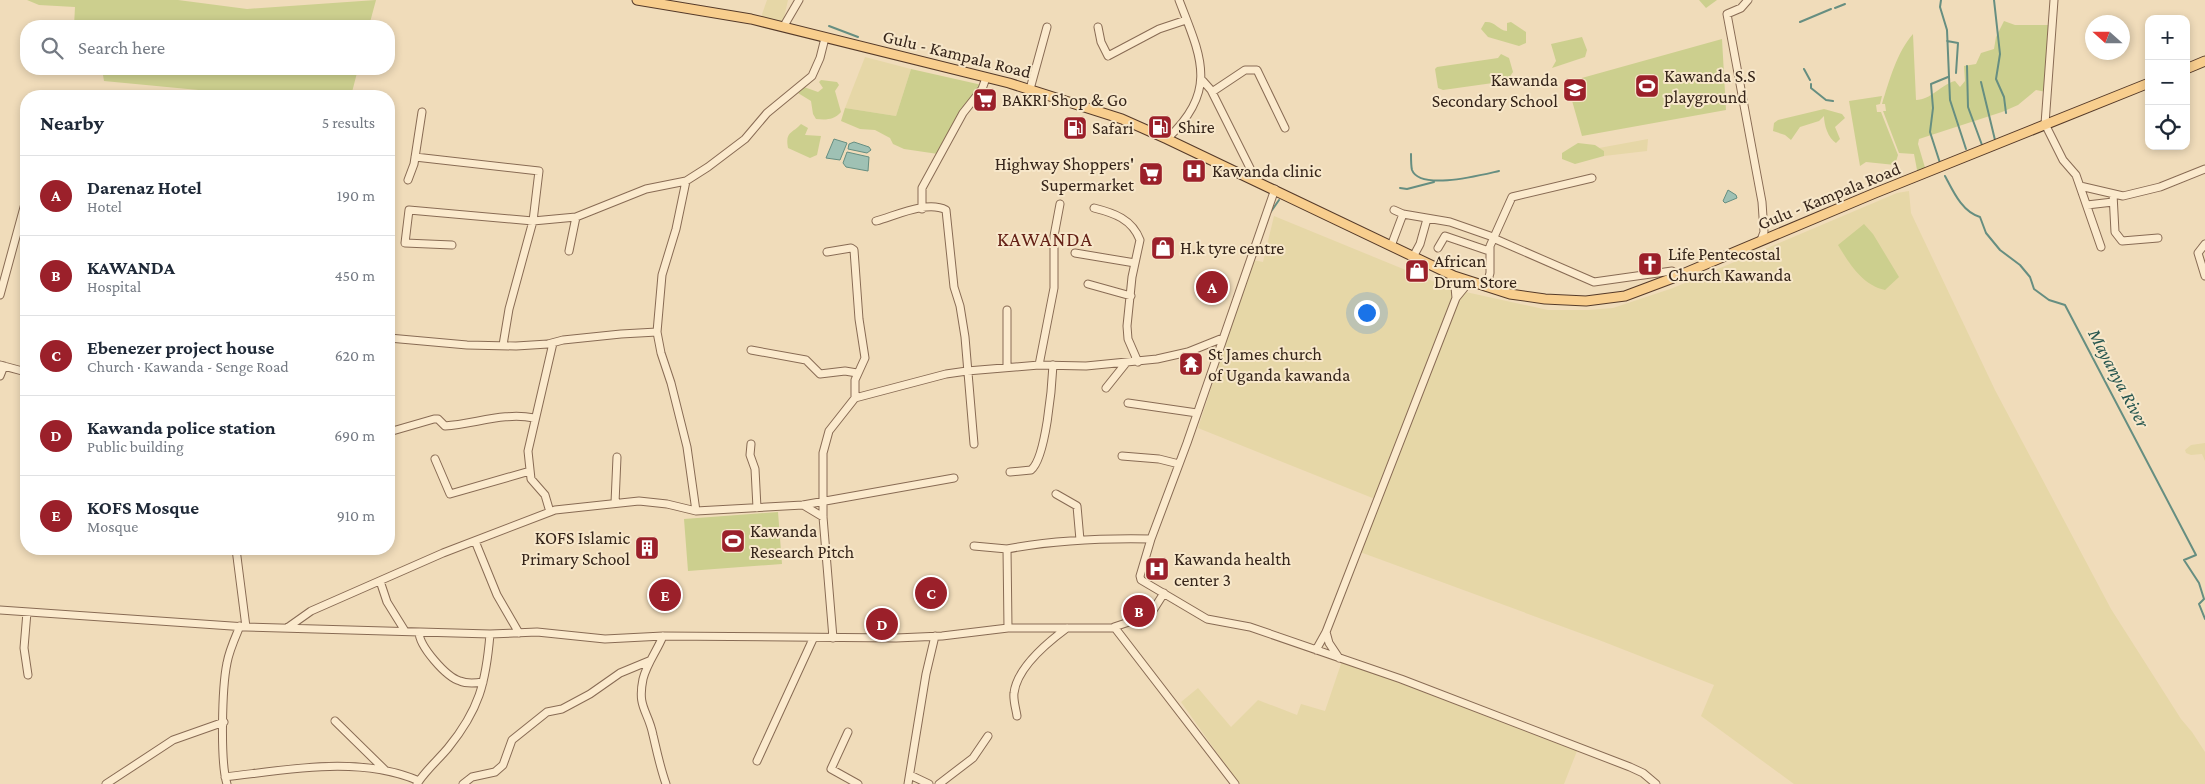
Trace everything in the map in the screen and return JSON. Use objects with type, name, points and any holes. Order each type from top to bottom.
[{"type":"main road","name":"Gulu - Kampala Road","points":[[637,0],[714,12],[781,26],[1030,89],[1122,118],[1254,179],[1454,276],[1510,294],[1545,299],[1586,301],[1625,296],[2145,85]]},
{"type":"main road","points":[[2190,68],[2205,63]]},
{"type":"street","points":[[781,26],[785,24],[799,0]]},
{"type":"street","points":[[1167,139],[1176,131],[1192,106],[1202,81],[1200,61],[1178,0]]},
{"type":"street","points":[[1748,0],[1741,8],[1727,14],[1762,202],[1764,232],[1761,240]]},
{"type":"street","points":[[2054,0],[2045,124],[2063,160],[2076,175],[2102,247]]},
{"type":"street","points":[[1098,27],[1101,42],[1108,56],[1159,29],[1186,20]]},
{"type":"street","points":[[1030,89],[1047,27]]},
{"type":"street","points":[[452,245],[405,243],[409,210],[533,221],[576,217],[646,189],[686,181],[734,148],[767,113],[808,80],[818,66],[825,38]]},
{"type":"street","points":[[1212,92],[1245,70],[1251,68],[1258,70],[1285,128]]},
{"type":"street","points":[[922,208],[922,188],[963,113],[982,89],[986,78]]},
{"type":"street","points":[[1202,81],[1212,92],[1247,161],[1254,179]]},
{"type":"street","points":[[408,180],[415,157],[422,112]]},
{"type":"street","points":[[415,157],[539,171],[533,221],[509,309],[503,345]]},
{"type":"street","points":[[2087,205],[2160,187],[2205,168]]},
{"type":"street","points":[[1486,287],[1490,273],[1489,251],[1512,197],[1592,178]]},
{"type":"street","points":[[686,181],[676,229],[662,275],[657,332],[660,353],[671,383],[687,447],[696,512]]},
{"type":"street","points":[[2080,186],[2113,198]]},
{"type":"street","points":[[1275,189],[1151,539],[1140,577],[1143,581],[1206,619],[1237,623],[1401,679],[1630,767],[1643,773],[1656,784]]},
{"type":"street","points":[[2113,198],[2115,232],[2122,242],[2158,238]]},
{"type":"street","points":[[1039,364],[1054,288],[1054,236],[1060,204]]},
{"type":"street","points":[[876,221],[922,208],[941,208],[947,214],[953,279],[963,321],[974,444]]},
{"type":"street","points":[[1094,208],[1119,216],[1135,229],[1140,244],[1127,332],[1138,362]]},
{"type":"street","points":[[1394,210],[1426,219],[1450,222],[1493,238],[1594,282],[1672,271],[1678,276]]},
{"type":"street","points":[[1391,246],[1403,214]]},
{"type":"street","points":[[569,251],[576,217]]},
{"type":"street","points":[[1413,257],[1420,244],[1426,219]]},
{"type":"street","points":[[0,295],[20,222]]},
{"type":"street","points":[[1438,248],[1445,236],[1489,251]]},
{"type":"street","points":[[2205,244],[2198,253],[2205,276]]},
{"type":"street","points":[[826,252],[851,248],[854,250],[859,319],[865,358],[854,386],[854,398]]},
{"type":"street","points":[[1075,252],[1136,263]]},
{"type":"street","points":[[1454,276],[1456,298]]},
{"type":"street","points":[[1316,650],[1326,632],[1456,298],[1469,282]]},
{"type":"street","points":[[1088,284],[1131,296]]},
{"type":"street","points":[[1007,310],[1007,367]]},
{"type":"street","points":[[395,339],[462,345],[503,345],[553,343],[563,340],[657,332]]},
{"type":"street","points":[[833,638],[822,500],[825,443],[836,420],[854,398],[967,371],[1039,364],[1086,366],[1138,362],[1188,352],[1223,338]]},
{"type":"street","points":[[550,512],[545,495],[532,481],[528,445],[553,343]]},
{"type":"street","points":[[751,350],[806,360],[820,374],[845,371],[858,373]]},
{"type":"street","points":[[1106,388],[1126,363]]},
{"type":"street","points":[[1010,472],[1032,470],[1039,460],[1051,399],[1053,365]]},
{"type":"street","points":[[0,376],[2,366],[20,370]]},
{"type":"street","points":[[1128,403],[1197,413]]},
{"type":"street","points":[[395,430],[434,419],[438,419],[445,426],[509,415],[534,418]]},
{"type":"street","points":[[751,444],[757,508]]},
{"type":"street","points":[[1122,456],[1159,459],[1179,464]]},
{"type":"street","points":[[615,503],[617,457]]},
{"type":"street","points":[[435,459],[450,494],[530,471]]},
{"type":"street","points":[[287,628],[311,611],[475,541],[550,512],[615,503],[647,502],[696,512],[803,505],[822,500],[898,489],[954,478]]},
{"type":"street","points":[[1056,494],[1077,506],[1080,540]]},
{"type":"street","points":[[803,505],[823,518]]},
{"type":"street","points":[[974,546],[1007,549],[1080,540],[1151,539]]},
{"type":"street","points":[[475,541],[497,595],[519,633]]},
{"type":"street","points":[[1007,549],[1008,628]]},
{"type":"street","points":[[237,555],[243,626],[227,663],[224,722],[226,781],[324,767],[386,770],[418,782],[466,725],[477,704],[484,682],[490,634]]},
{"type":"street","points":[[380,581],[387,602],[405,631]]},
{"type":"street","points":[[0,610],[287,628],[490,634],[537,632],[605,638],[663,636],[813,639],[935,636],[1008,628],[1114,627],[1150,615],[1164,593]]},
{"type":"street","points":[[27,612],[24,648],[28,676]]},
{"type":"street","points":[[1114,627],[1235,784]]},
{"type":"street","points":[[1017,716],[1014,692],[1024,672],[1039,651],[1067,628]]},
{"type":"street","points":[[419,632],[422,645],[450,676],[465,682],[484,682]]},
{"type":"street","points":[[1326,632],[1329,642],[1339,658]]},
{"type":"street","points":[[663,636],[649,660],[641,688],[642,707],[653,733],[657,758],[666,784]]},
{"type":"street","points":[[908,784],[926,674],[935,636]]},
{"type":"street","points":[[757,761],[813,639]]},
{"type":"street","points":[[463,784],[472,777],[495,772],[503,765],[512,740],[547,712],[562,709],[590,694],[620,673],[649,660]]},
{"type":"street","points":[[335,721],[386,770]]},
{"type":"street","points":[[106,784],[173,740],[224,722]]},
{"type":"street","points":[[848,732],[830,769],[858,784]]},
{"type":"street","points":[[939,784],[973,758],[988,736]]},
{"type":"street","points":[[910,776],[929,784]]},
{"type":"shaded area","points":[[767,0],[788,0],[782,27],[760,20]]},
{"type":"shaded area","points":[[865,57],[911,69],[896,116],[845,108]]},
{"type":"shaded area","points":[[834,139],[847,143],[840,160],[826,158]]},
{"type":"shaded area","points":[[1648,139],[1647,151],[1604,156],[1604,151],[1599,148]]},
{"type":"shaded area","points":[[854,142],[869,147],[871,150],[867,153],[848,149],[849,144]]},
{"type":"shaded area","points":[[847,152],[869,157],[868,171],[846,167],[843,163]]},
{"type":"shaded area","points":[[1728,190],[1736,195],[1737,198],[1725,203],[1723,201]]},
{"type":"shaded area","points":[[1909,191],[1911,213],[1995,390],[2111,609],[2181,719],[2205,752],[2205,784],[1794,784],[1701,716],[1714,685],[1599,640],[1360,552],[1380,501],[1198,428],[1253,260],[1263,262],[1274,216],[1452,289],[1548,310],[1588,310],[1613,308],[1673,288],[1897,193]]},
{"type":"shaded area","points":[[2205,443],[2205,461],[2202,454],[2191,455],[2186,453],[2185,450],[2191,445]]},
{"type":"shaded area","points":[[1342,661],[1577,751],[1564,784],[1239,784],[1181,702],[1198,688],[1231,727],[1258,700],[1297,715],[1301,704],[1325,711]]},
{"type":"green space","points":[[27,0],[178,0],[247,9],[376,0],[371,20],[74,20],[75,7],[39,5]]},
{"type":"green space","points":[[1699,0],[1717,0],[1706,8]]},
{"type":"green space","points":[[2004,21],[2015,25],[2050,25],[2046,92],[2036,90],[2018,105],[2002,112],[1919,139],[1918,144],[1926,171],[1918,175],[1914,154],[1899,153],[1883,111],[1886,111],[1885,104],[1882,104],[1902,49],[1913,34],[1916,100],[1926,98],[1955,81],[1960,87],[1965,81],[1964,66],[1976,64],[1981,53],[1994,49],[1996,37]]},
{"type":"green space","points":[[1485,22],[1507,31],[1507,23],[1511,22],[1526,32],[1526,43],[1519,46],[1488,37],[1481,29]]},
{"type":"green space","points":[[1582,37],[1587,50],[1585,57],[1552,68],[1556,61],[1551,44]]},
{"type":"green space","name":"Kawanda S.S playground","points":[[1722,39],[1726,110],[1582,136],[1569,90],[1571,81]]},
{"type":"green space","points":[[1501,54],[1509,58],[1513,72],[1507,81],[1443,90],[1438,88],[1435,69],[1437,67],[1498,58]]},
{"type":"green space","points":[[911,69],[982,85],[938,154],[904,149],[893,144],[890,138],[875,130],[860,129],[841,121],[845,108],[896,116]]},
{"type":"green space","points":[[103,75],[356,75],[353,90],[199,90],[104,81]]},
{"type":"green space","points":[[821,80],[837,82],[839,85],[835,91],[841,112],[836,117],[830,119],[816,119],[813,114],[811,101],[798,93],[804,87],[818,92],[823,88],[819,82]]},
{"type":"green space","points":[[1882,96],[1880,104],[1876,105],[1877,112],[1881,112],[1898,155],[1895,165],[1866,162],[1860,166],[1849,101]]},
{"type":"green space","points":[[1824,109],[1842,114],[1845,118],[1835,127],[1840,139],[1836,143],[1827,131],[1824,116],[1819,121],[1800,127],[1791,140],[1785,135],[1773,131],[1774,123],[1778,120]]},
{"type":"green space","points":[[801,124],[808,128],[805,135],[821,136],[817,155],[810,158],[788,148],[788,136]]},
{"type":"green space","points":[[1578,143],[1595,145],[1604,151],[1604,156],[1575,164],[1562,159],[1562,153]]},
{"type":"green space","points":[[1864,224],[1873,234],[1899,277],[1885,290],[1863,278],[1852,266],[1838,245]]},
{"type":"green space","name":"Kawanda Research Pitch","points":[[778,512],[782,564],[688,571],[684,519]]},
{"type":"waterway","name":"Mayanya River","points":[[1941,0],[1940,7],[1947,30],[1950,100],[1966,149]]},
{"type":"waterway","points":[[1994,0],[2000,54],[1996,79],[2004,97],[2006,113]]},
{"type":"waterway","points":[[1835,8],[1845,4]]},
{"type":"waterway","points":[[1800,22],[1831,9]]},
{"type":"waterway","points":[[829,26],[858,37]]},
{"type":"waterway","points":[[1947,41],[1958,43],[1956,73]]},
{"type":"waterway","points":[[1967,66],[1968,107],[1982,145]]},
{"type":"waterway","points":[[1804,69],[1810,80]]},
{"type":"waterway","name":"Mayanya River","points":[[1940,163],[1930,132],[1933,108],[1931,84],[1948,77]]},
{"type":"waterway","points":[[1981,82],[1995,140]]},
{"type":"waterway","points":[[1811,84],[1811,88],[1826,100],[1833,101]]},
{"type":"waterway","points":[[1411,154],[1412,170],[1417,176],[1426,180],[1452,180],[1499,171]]},
{"type":"waterway","name":"Mayanya River","points":[[1945,176],[1963,206],[1980,217],[1986,233],[2000,250],[2020,265],[2030,277],[2034,289],[2049,300],[2065,305],[2196,555],[2184,560],[2199,583],[2204,599],[2199,604],[2205,619]]},
{"type":"waterway","points":[[1400,188],[1407,189],[1434,182]]},
{"type":"waterway","points":[[1270,213],[1279,200]]},
{"type":"place","name":"Kawanda S.S playground","points":[[1647,86]]},
{"type":"place","name":"Kawanda Secondary School","points":[[1575,90]]},
{"type":"place","name":"BAKRI Shop & Go","points":[[985,100]]},
{"type":"place","name":"Shire","points":[[1160,127]]},
{"type":"place","name":"Safari","points":[[1075,128]]},
{"type":"place","name":"Kawanda clinic","points":[[1194,171]]},
{"type":"place","name":"Highway Shoppers' Supermarket","points":[[1151,174]]},
{"type":"place","name":"H.k tyre centre","points":[[1163,248]]},
{"type":"place","name":"Life Pentecostal Church Kawanda","points":[[1650,264]]},
{"type":"place","name":"African Drum Store","points":[[1417,271]]},
{"type":"place","name":"Darenaz Hotel","points":[[1212,287]]},
{"type":"place","name":"St James church of Uganda kawanda","points":[[1191,364]]},
{"type":"place","name":"Kawanda Research Pitch","points":[[733,541]]},
{"type":"place","name":"KOFS Islamic Primary School","points":[[647,548]]},
{"type":"place","name":"Kawanda health center 3","points":[[1157,569]]},
{"type":"place","name":"Ebenezer project house","points":[[931,593]]},
{"type":"place","name":"KOFS Mosque","points":[[665,595]]},
{"type":"place","name":"KAWANDA","points":[[1139,611]]},
{"type":"place","name":"Kawanda police station","points":[[882,624]]},
{"type":"district","name":"KAWANDA","points":[[1045,239]]}]
